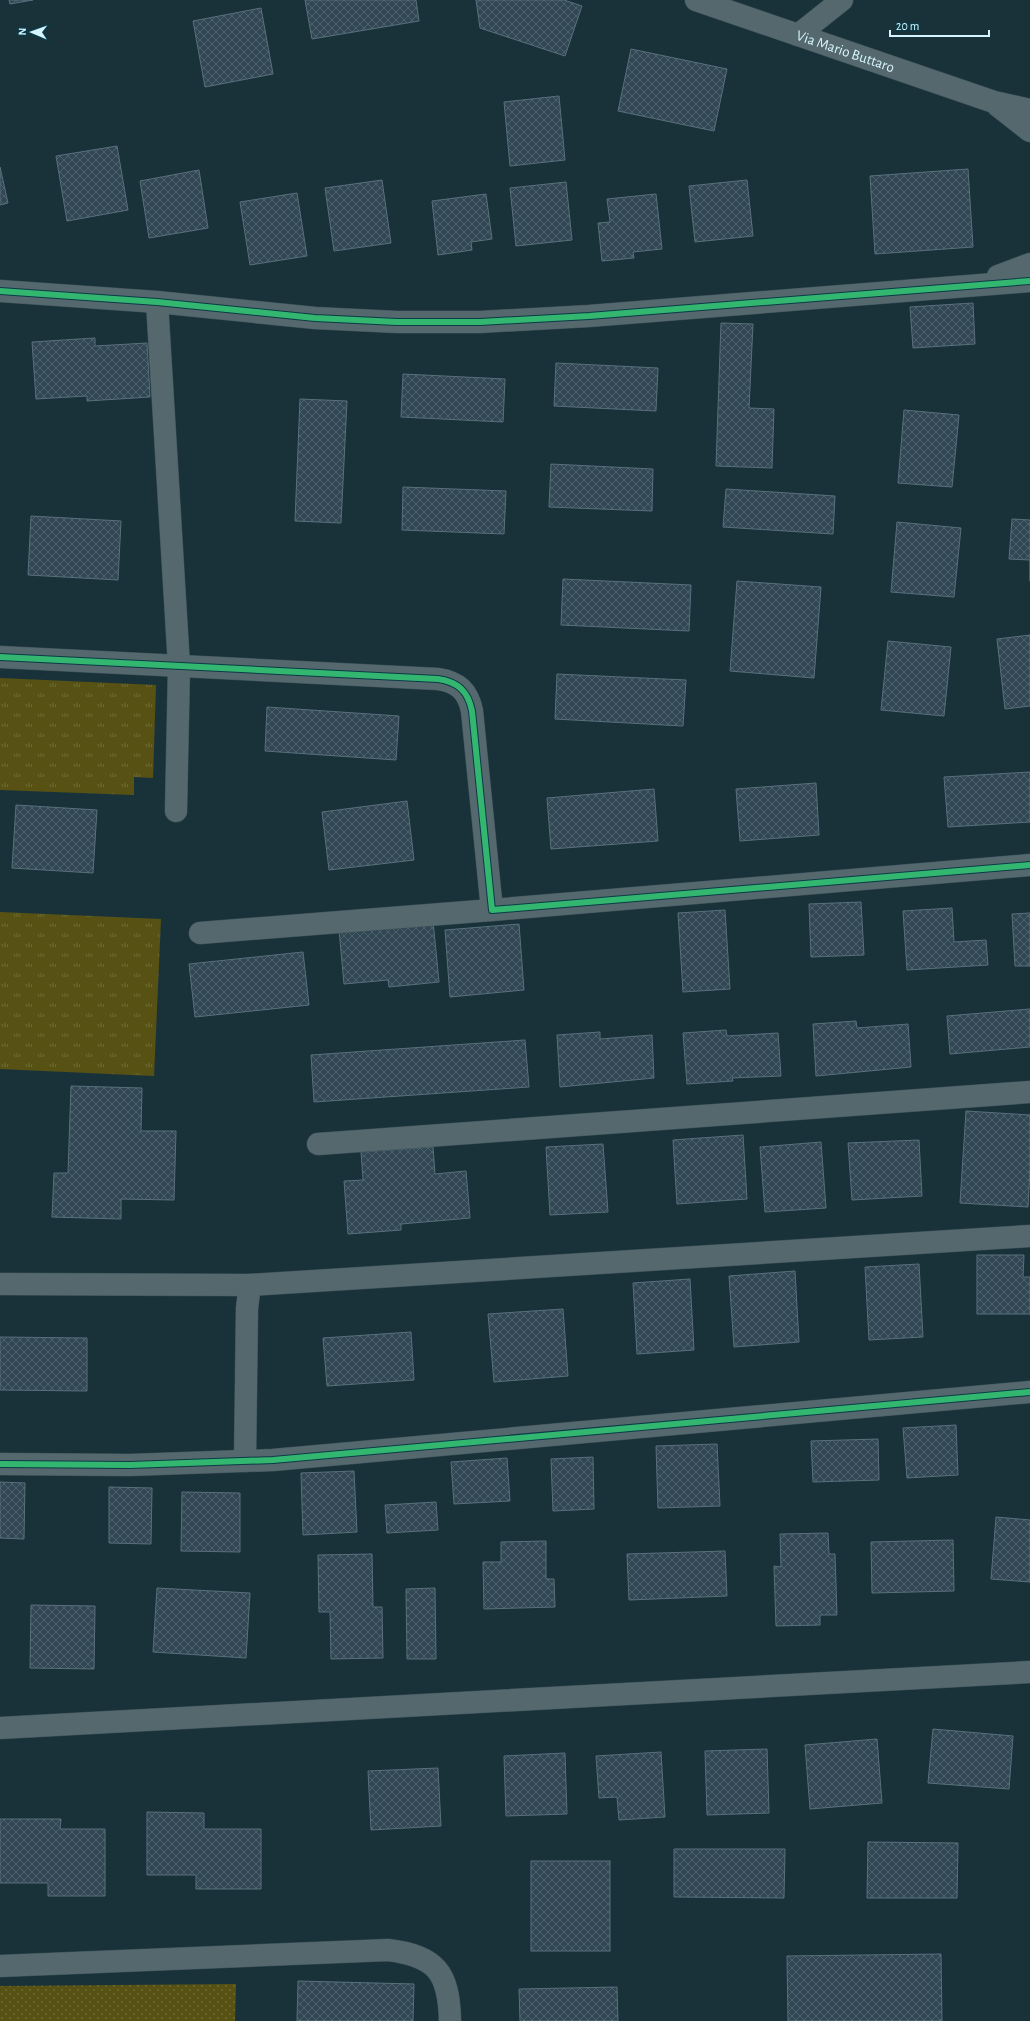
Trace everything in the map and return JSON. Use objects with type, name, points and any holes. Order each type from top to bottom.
[{"type":"street","name":"Via Mario Buttaro","points":[[696,0],[994,102],[1030,110]]},
{"type":"street","points":[[798,35],[842,0]]},
{"type":"street","name":"Via Mario Buttaro","points":[[994,102],[1030,131]]},
{"type":"street","points":[[974,284],[1030,264]]},
{"type":"street","points":[[0,291],[157,302],[336,319],[480,322],[589,316],[974,284],[1030,281]]},
{"type":"street","points":[[157,302],[179,666],[176,811]]},
{"type":"street","points":[[0,657],[438,679],[455,683],[463,688],[468,696],[472,711],[492,910]]},
{"type":"street","points":[[200,933],[1030,865]]},
{"type":"street","points":[[318,1144],[1030,1092]]},
{"type":"street","points":[[0,1284],[250,1285],[1030,1236]]},
{"type":"street","points":[[245,1461],[248,1304],[250,1285]]},
{"type":"street","points":[[0,1464],[130,1465],[245,1461],[1030,1392]]},
{"type":"street","points":[[0,1728],[1030,1672]]},
{"type":"street","points":[[0,1966],[388,1950],[418,1956],[429,1962],[439,1973],[446,1986],[450,2021]]},
{"type":"green space","points":[[0,678],[156,685],[153,778],[134,777],[134,795],[0,790]]},
{"type":"green space","points":[[0,912],[161,919],[154,1076],[0,1069]]},
{"type":"green space","points":[[236,1984],[235,2021],[0,2021],[0,1986]]},
{"type":"building","points":[[9,0],[33,0],[10,4]]},
{"type":"building","points":[[305,0],[416,0],[419,21],[312,39]]},
{"type":"building","points":[[476,0],[564,0],[582,6],[565,56],[480,28]]},
{"type":"building","points":[[261,8],[273,74],[205,87],[193,21]]},
{"type":"building","points":[[631,49],[727,69],[714,131],[618,111]]},
{"type":"building","points":[[559,96],[565,160],[510,166],[504,102]]},
{"type":"building","points":[[117,146],[128,210],[67,221],[56,156]]},
{"type":"building","points":[[0,167],[8,203],[0,205]]},
{"type":"building","points":[[968,169],[973,247],[875,254],[870,176]]},
{"type":"building","points":[[199,170],[208,228],[149,238],[140,181]]},
{"type":"building","points":[[382,180],[391,243],[334,251],[325,188]]},
{"type":"building","points":[[747,180],[753,236],[695,242],[689,186]]},
{"type":"building","points":[[566,182],[572,240],[516,246],[510,188]]},
{"type":"building","points":[[297,193],[307,256],[250,265],[240,202]]},
{"type":"building","points":[[486,194],[492,239],[471,242],[472,250],[438,255],[432,201]]},
{"type":"building","points":[[656,194],[662,249],[633,252],[634,258],[602,261],[598,223],[610,222],[607,199]]},
{"type":"building","points":[[973,303],[975,344],[913,348],[910,307]]},
{"type":"building","points":[[721,323],[753,324],[749,408],[774,409],[772,468],[716,466]]},
{"type":"building","points":[[95,338],[95,346],[147,343],[150,397],[87,401],[87,396],[36,399],[32,342]]},
{"type":"building","points":[[556,363],[658,368],[656,411],[554,406]]},
{"type":"building","points":[[403,374],[505,379],[503,422],[401,417]]},
{"type":"building","points":[[300,399],[347,401],[341,523],[295,521]]},
{"type":"building","points":[[904,410],[959,415],[952,487],[898,483]]},
{"type":"building","points":[[551,464],[653,469],[652,511],[549,507]]},
{"type":"building","points":[[403,487],[506,491],[504,534],[402,530]]},
{"type":"building","points":[[726,489],[835,496],[833,534],[723,527]]},
{"type":"building","points":[[31,516],[121,521],[118,580],[28,575]]},
{"type":"building","points":[[1012,519],[1030,520],[1030,560],[1009,559]]},
{"type":"building","points":[[897,522],[961,528],[954,597],[891,592]]},
{"type":"building","points":[[563,579],[691,585],[689,631],[561,625]]},
{"type":"building","points":[[737,581],[821,587],[814,678],[730,671]]},
{"type":"building","points":[[1030,635],[1030,706],[1005,709],[997,639]]},
{"type":"building","points":[[888,641],[951,647],[944,716],[881,710]]},
{"type":"building","points":[[557,674],[686,680],[683,726],[555,719]]},
{"type":"building","points":[[267,707],[399,716],[396,760],[265,751]]},
{"type":"building","points":[[1030,772],[1030,822],[948,827],[944,777]]},
{"type":"building","points":[[816,783],[819,835],[740,841],[736,789]]},
{"type":"building","points":[[654,789],[658,841],[551,849],[547,798]]},
{"type":"building","points":[[407,801],[414,860],[329,870],[322,812]]},
{"type":"building","points":[[16,805],[97,810],[93,873],[12,868]]},
{"type":"building","points":[[861,902],[864,955],[811,957],[809,904]]},
{"type":"building","points":[[952,908],[954,942],[986,940],[988,965],[907,970],[903,911]]},
{"type":"building","points":[[725,910],[730,989],[683,992],[678,913]]},
{"type":"building","points":[[1030,913],[1030,966],[1015,966],[1012,914]]},
{"type":"building","points":[[433,921],[439,982],[389,987],[388,980],[344,984],[339,930]]},
{"type":"building","points":[[519,924],[524,990],[450,997],[445,930]]},
{"type":"building","points":[[303,952],[309,1005],[195,1017],[189,964]]},
{"type":"building","points":[[1030,1009],[1030,1047],[950,1054],[947,1016]]},
{"type":"building","points":[[856,1021],[857,1028],[908,1024],[911,1067],[816,1076],[813,1024]]},
{"type":"building","points":[[726,1030],[727,1036],[778,1033],[781,1076],[732,1078],[733,1081],[687,1084],[683,1033]]},
{"type":"building","points":[[600,1032],[600,1039],[652,1035],[654,1078],[560,1087],[557,1035]]},
{"type":"building","points":[[525,1040],[529,1087],[314,1102],[311,1055]]},
{"type":"building","points":[[71,1086],[142,1088],[141,1131],[176,1131],[174,1200],[121,1199],[121,1219],[52,1217],[54,1173],[68,1173]]},
{"type":"building","points":[[966,1111],[1030,1115],[1028,1207],[960,1203]]},
{"type":"building","points":[[743,1135],[747,1199],[677,1204],[673,1140]]},
{"type":"building","points":[[919,1140],[922,1196],[852,1200],[848,1143]]},
{"type":"building","points":[[821,1142],[826,1208],[765,1212],[760,1147]]},
{"type":"building","points":[[603,1144],[608,1212],[550,1215],[546,1147]]},
{"type":"building","points":[[433,1147],[435,1174],[466,1171],[470,1218],[401,1224],[401,1230],[348,1234],[344,1181],[363,1180],[361,1152]]},
{"type":"building","points":[[977,1255],[1024,1255],[1023,1277],[1030,1277],[1030,1314],[977,1314]]},
{"type":"building","points":[[919,1264],[923,1337],[869,1340],[865,1267]]},
{"type":"building","points":[[795,1271],[799,1342],[734,1347],[729,1276]]},
{"type":"building","points":[[690,1279],[694,1350],[637,1354],[633,1283]]},
{"type":"building","points":[[563,1309],[568,1376],[494,1382],[488,1314]]},
{"type":"building","points":[[411,1332],[414,1380],[327,1386],[323,1338]]},
{"type":"building","points":[[0,1337],[87,1338],[87,1391],[0,1390]]},
{"type":"building","points":[[956,1425],[958,1475],[907,1478],[903,1428]]},
{"type":"building","points":[[878,1439],[879,1480],[813,1482],[811,1441]]},
{"type":"building","points":[[717,1444],[720,1506],[658,1508],[656,1446]]},
{"type":"building","points":[[593,1457],[594,1509],[553,1511],[551,1459]]},
{"type":"building","points":[[507,1458],[510,1501],[454,1504],[451,1462]]},
{"type":"building","points":[[354,1471],[357,1532],[303,1535],[301,1473]]},
{"type":"building","points":[[0,1482],[25,1483],[24,1539],[0,1538]]},
{"type":"building","points":[[109,1487],[152,1488],[151,1544],[109,1543]]},
{"type":"building","points":[[182,1492],[240,1493],[240,1552],[181,1551]]},
{"type":"building","points":[[436,1502],[438,1530],[387,1533],[385,1505]]},
{"type":"building","points":[[996,1517],[1030,1520],[1030,1582],[991,1579]]},
{"type":"building","points":[[828,1533],[829,1554],[835,1554],[837,1615],[820,1615],[820,1625],[776,1626],[774,1566],[781,1567],[780,1534]]},
{"type":"building","points":[[953,1540],[954,1591],[872,1593],[871,1542]]},
{"type":"building","points":[[546,1541],[546,1579],[554,1579],[555,1607],[484,1609],[483,1562],[501,1562],[501,1542]]},
{"type":"building","points":[[725,1551],[727,1596],[629,1600],[627,1554]]},
{"type":"building","points":[[372,1554],[373,1607],[382,1607],[383,1658],[331,1659],[330,1612],[319,1612],[318,1555]]},
{"type":"building","points":[[157,1588],[250,1593],[246,1658],[153,1652]]},
{"type":"building","points":[[435,1588],[436,1659],[407,1659],[406,1589]]},
{"type":"building","points":[[31,1605],[95,1606],[94,1669],[30,1668]]},
{"type":"building","points":[[933,1729],[1013,1736],[1009,1789],[928,1783]]},
{"type":"building","points":[[877,1739],[882,1803],[810,1809],[805,1745]]},
{"type":"building","points":[[767,1749],[769,1813],[707,1815],[705,1751]]},
{"type":"building","points":[[661,1752],[665,1817],[619,1820],[617,1797],[599,1798],[596,1756]]},
{"type":"building","points":[[565,1753],[567,1814],[506,1816],[504,1756]]},
{"type":"building","points":[[438,1768],[441,1826],[371,1830],[368,1771]]},
{"type":"building","points":[[147,1812],[204,1813],[204,1829],[261,1829],[261,1889],[196,1889],[196,1875],[147,1875]]},
{"type":"building","points":[[0,1819],[61,1819],[60,1829],[105,1829],[105,1896],[48,1896],[48,1883],[0,1883]]},
{"type":"building","points":[[868,1842],[958,1843],[957,1898],[867,1898]]},
{"type":"building","points":[[674,1849],[785,1849],[784,1898],[674,1897]]},
{"type":"building","points":[[531,1861],[610,1861],[610,1951],[531,1951]]},
{"type":"building","points":[[941,1954],[942,2021],[788,2021],[787,1956]]},
{"type":"building","points":[[298,1981],[414,1984],[413,2021],[297,2021]]},
{"type":"building","points":[[617,1987],[618,2021],[520,2021],[519,1989]]},
{"type":"cycle path","points":[[0,291],[157,302],[315,318],[397,322],[480,322],[589,316],[1030,281]]},
{"type":"cycle path","points":[[0,657],[438,679],[451,682],[465,693],[472,711],[492,910],[1030,865]]},
{"type":"cycle path","points":[[0,1464],[130,1465],[273,1460],[1030,1392]]}]
